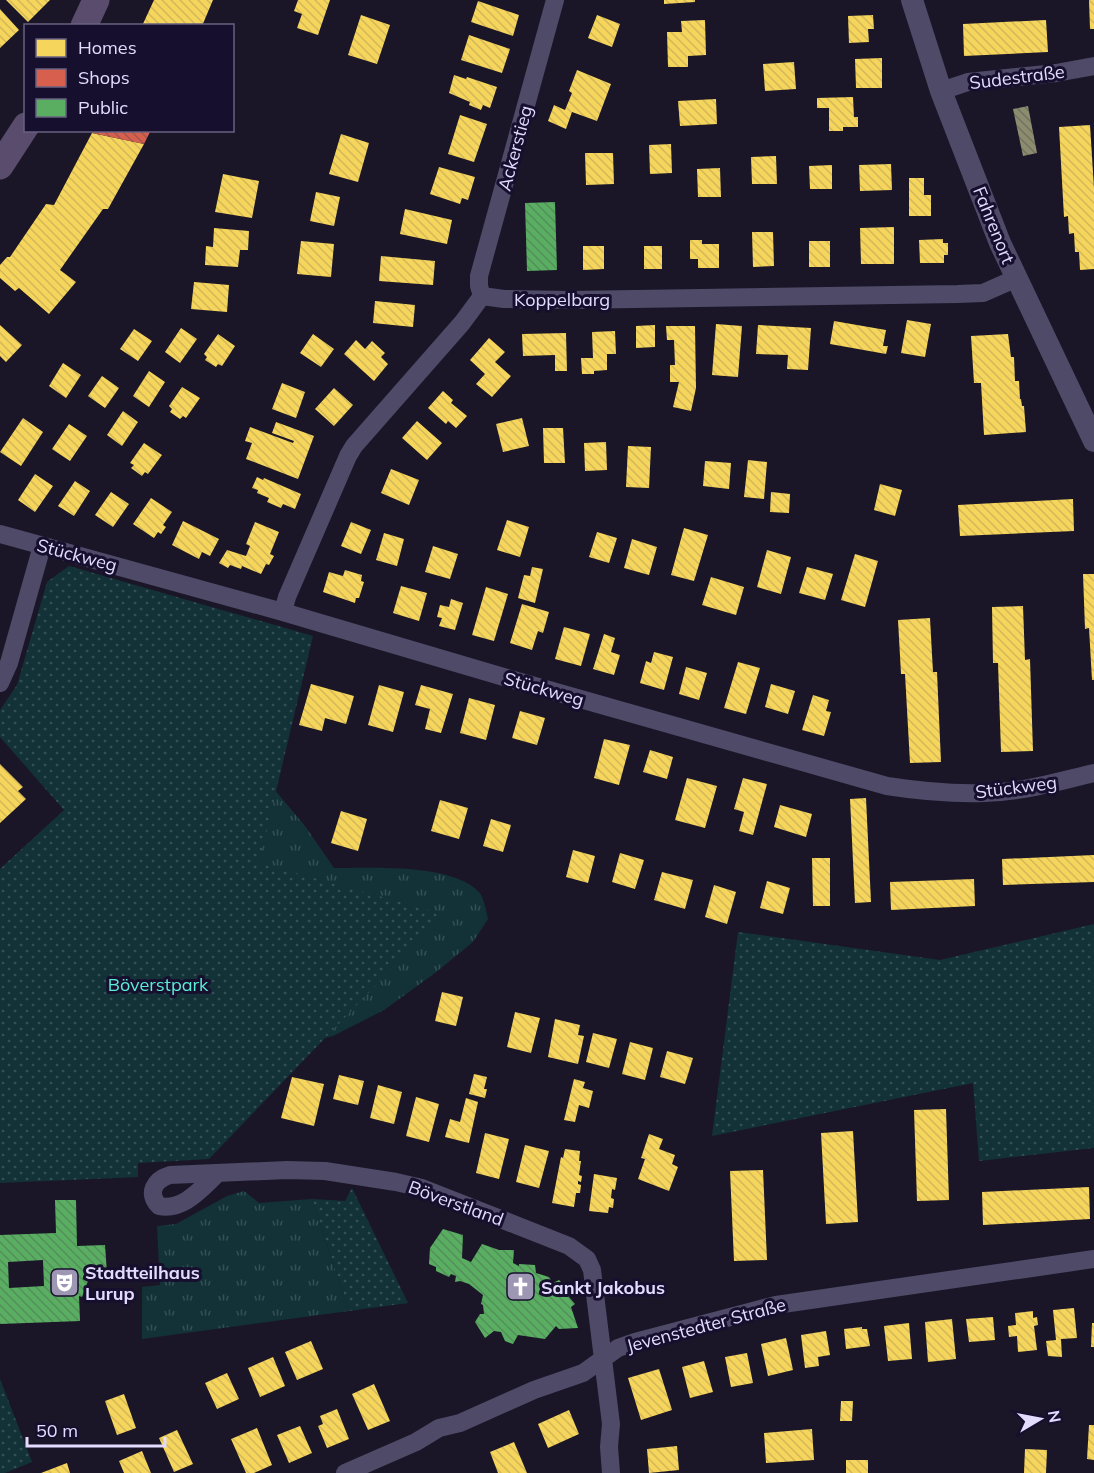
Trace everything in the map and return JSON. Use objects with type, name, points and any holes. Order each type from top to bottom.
[{"type":"main road","points":[[85,24],[96,0]]},
{"type":"main road","points":[[0,166],[24,129]]},
{"type":"street","name":"Ackerstieg","points":[[483,296],[479,286],[479,276],[555,0]]},
{"type":"street","name":"Fahrenort","points":[[912,0],[941,91],[985,206],[1094,441]]},
{"type":"street","name":"Sudestraße","points":[[941,91],[968,82],[1056,73],[1094,66]]},
{"type":"street","name":"Koppelbarg","points":[[483,296],[504,299],[570,300],[958,294],[983,292],[1017,278]]},
{"type":"street","points":[[283,612],[287,597],[354,446],[483,296]]},
{"type":"street","name":"Stückweg","points":[[0,534],[283,612],[887,786],[930,792],[987,793],[1047,785],[1094,773]]},
{"type":"street","points":[[0,683],[9,663],[42,546]]},
{"type":"street","name":"Böverstland","points":[[217,1174],[252,1171],[325,1171],[396,1182],[422,1188],[569,1246],[587,1259],[592,1269],[604,1358],[611,1424],[609,1446],[611,1473]]},
{"type":"street","name":"Jevenstedter Straße","points":[[345,1473],[416,1442],[439,1428],[460,1423],[534,1390],[583,1373],[618,1348],[635,1342],[776,1305],[1094,1259]]},
{"type":"green space","name":"Böverstpark","points":[[69,566],[313,636],[259,863],[444,914],[209,1159],[138,1163],[138,1177],[0,1183],[0,869],[64,810],[0,737],[0,710],[17,685],[47,582]]},
{"type":"green space","points":[[269,783],[305,826],[334,868],[410,869],[450,876],[467,883],[479,892],[484,901],[488,919],[473,942],[384,1010],[333,1036],[286,1047],[264,892],[244,813]]},
{"type":"green space","points":[[1094,924],[1094,1148],[979,1161],[973,1083],[712,1136],[738,932],[940,960]]},
{"type":"green space","points":[[352,1188],[408,1303],[349,1311],[312,1199],[345,1201]]},
{"type":"green space","points":[[244,1191],[259,1203],[312,1199],[349,1311],[142,1339],[142,1287],[160,1285],[157,1226],[176,1224],[227,1196]]},
{"type":"green space","points":[[0,1379],[32,1462],[5,1473],[0,1473]]},
{"type":"building: Homes","points":[[6,0],[50,0],[28,22]]},
{"type":"building: Homes","points":[[154,0],[213,0],[203,24],[143,24]]},
{"type":"building: Homes","points":[[298,0],[330,0],[318,35],[297,28],[302,14],[294,11]]},
{"type":"building: Homes","points":[[664,0],[695,0],[695,2],[664,4]]},
{"type":"building: Homes","points":[[1089,0],[1094,0],[1094,29],[1090,29]]},
{"type":"building: Homes","points":[[478,1],[519,15],[513,36],[471,22]]},
{"type":"building: Homes","points":[[0,9],[19,30],[0,48]]},
{"type":"building: Homes","points":[[361,15],[390,25],[377,64],[348,55]]},
{"type":"building: Homes","points":[[597,15],[620,24],[612,47],[588,38]]},
{"type":"building: Homes","points":[[873,15],[874,29],[868,29],[869,42],[849,43],[848,16]]},
{"type":"building: Homes","points":[[705,20],[706,55],[688,56],[688,67],[668,67],[667,32],[682,32],[681,21]]},
{"type":"building: Homes","points":[[1046,20],[1048,52],[964,56],[963,24]]},
{"type":"building: Homes","points":[[469,35],[510,49],[502,73],[461,60]]},
{"type":"building: Homes","points":[[882,58],[882,88],[856,88],[855,59]]},
{"type":"building: Homes","points":[[794,62],[796,89],[765,91],[763,64]]},
{"type":"building: Homes","points":[[577,70],[611,84],[597,121],[572,112],[566,129],[548,121],[554,105],[565,110],[572,93],[569,91]]},
{"type":"building: Homes","points":[[454,75],[497,87],[490,108],[483,105],[481,110],[469,105],[470,102],[449,93]]},
{"type":"building: Homes","points":[[853,97],[854,117],[858,117],[858,127],[843,127],[843,131],[829,131],[829,108],[817,108],[817,98]]},
{"type":"building: Homes","points":[[716,99],[717,124],[680,126],[678,101]]},
{"type":"building: Homes","points":[[460,115],[487,124],[474,162],[448,154]]},
{"type":"building: Homes","points":[[1090,125],[1094,188],[1094,269],[1080,270],[1079,252],[1075,252],[1074,233],[1069,234],[1068,216],[1064,217],[1059,127]]},
{"type":"building: Homes","points":[[92,133],[144,144],[108,209],[103,209],[60,270],[76,282],[49,314],[19,288],[15,291],[0,278],[0,265],[7,257],[10,257],[46,204],[54,205]]},
{"type":"building: Homes","points":[[341,134],[369,143],[358,182],[329,174]]},
{"type":"building: Homes","points":[[671,144],[672,173],[650,174],[649,145]]},
{"type":"building: Homes","points":[[585,153],[613,153],[614,184],[586,185]]},
{"type":"building: Homes","points":[[776,156],[777,184],[752,184],[751,157]]},
{"type":"building: Homes","points":[[891,164],[892,190],[860,191],[859,165]]},
{"type":"building: Homes","points":[[832,165],[832,189],[810,189],[809,166]]},
{"type":"building: Homes","points":[[439,167],[475,177],[468,200],[462,198],[460,204],[430,194]]},
{"type":"building: Homes","points":[[720,168],[721,197],[698,197],[697,169]]},
{"type":"building: Homes","points":[[223,174],[259,181],[252,218],[215,212]]},
{"type":"building: Homes","points":[[909,178],[924,178],[924,195],[931,195],[931,216],[909,216]]},
{"type":"building: Homes","points":[[316,192],[340,197],[334,226],[310,221]]},
{"type":"building: Homes","points":[[405,209],[452,220],[447,244],[400,234]]},
{"type":"building: Homes","points":[[894,227],[894,264],[861,264],[860,228]]},
{"type":"building: Homes","points":[[214,228],[249,231],[248,250],[240,250],[238,267],[205,265],[206,246],[213,247]]},
{"type":"building: Homes","points":[[752,232],[773,232],[774,266],[753,267]]},
{"type":"building: Homes","points":[[943,239],[943,243],[948,243],[948,255],[944,255],[944,263],[920,263],[919,240]]},
{"type":"building: Homes","points":[[690,240],[702,240],[702,244],[719,244],[719,268],[698,268],[698,259],[690,259]]},
{"type":"building: Homes","points":[[301,241],[334,244],[331,277],[297,274]]},
{"type":"building: Homes","points":[[809,241],[830,241],[830,267],[809,267]]},
{"type":"building: Homes","points":[[583,246],[604,246],[604,269],[583,270]]},
{"type":"building: Homes","points":[[644,246],[662,246],[662,269],[644,269]]},
{"type":"building: Homes","points":[[381,256],[435,261],[433,285],[379,281]]},
{"type":"building: Homes","points":[[194,282],[229,285],[227,312],[191,309]]},
{"type":"building: Homes","points":[[375,301],[415,305],[413,327],[373,323]]},
{"type":"building: Homes","points":[[907,320],[931,324],[925,357],[901,353]]},
{"type":"building: Homes","points":[[834,321],[886,330],[883,346],[888,346],[886,354],[830,344]]},
{"type":"building: Homes","points":[[716,324],[742,326],[738,377],[712,375]]},
{"type":"building: Homes","points":[[0,325],[22,345],[6,362],[0,356]]},
{"type":"building: Homes","points":[[655,325],[655,347],[636,348],[636,326]]},
{"type":"building: Homes","points":[[758,325],[811,328],[808,370],[787,369],[788,355],[756,354]]},
{"type":"building: Homes","points":[[666,326],[695,326],[696,388],[691,411],[673,407],[679,382],[670,382],[670,365],[675,365],[674,340],[667,340]]},
{"type":"building: Homes","points":[[181,328],[197,339],[180,363],[165,352]]},
{"type":"building: Homes","points":[[134,329],[152,341],[138,361],[120,349]]},
{"type":"building: Homes","points":[[615,331],[616,354],[607,354],[607,370],[594,371],[594,374],[582,374],[581,358],[593,358],[592,332]]},
{"type":"building: Homes","points":[[566,333],[567,371],[555,371],[555,355],[523,356],[522,334]]},
{"type":"building: Homes","points":[[218,334],[235,346],[222,366],[218,364],[216,367],[205,360],[207,357],[204,354]]},
{"type":"building: Homes","points":[[313,334],[334,349],[321,367],[300,353]]},
{"type":"building: Homes","points":[[1008,334],[1011,357],[1014,357],[1015,381],[1019,381],[1020,399],[1024,406],[1026,432],[984,435],[981,383],[974,383],[971,336]]},
{"type":"building: Homes","points":[[489,338],[505,352],[495,362],[511,376],[492,397],[476,384],[485,374],[470,360]]},
{"type":"building: Homes","points":[[356,340],[365,349],[372,341],[385,353],[381,357],[388,364],[374,381],[344,354]]},
{"type":"building: Homes","points":[[63,363],[81,375],[66,398],[49,386]]},
{"type":"building: Homes","points":[[149,371],[165,382],[149,407],[133,396]]},
{"type":"building: Homes","points":[[102,376],[119,388],[105,408],[88,396]]},
{"type":"building: Homes","points":[[282,383],[305,392],[296,418],[272,409]]},
{"type":"building: Homes","points":[[182,387],[200,398],[186,418],[183,416],[180,419],[170,412],[172,409],[169,406]]},
{"type":"building: Homes","points":[[334,388],[353,405],[334,426],[315,409]]},
{"type":"building: Homes","points":[[443,391],[453,400],[451,403],[467,416],[456,428],[448,421],[446,424],[428,408]]},
{"type":"building: Homes","points":[[123,411],[138,422],[122,446],[107,435]]},
{"type":"building: Homes","points":[[23,418],[43,432],[21,466],[0,452]]},
{"type":"building: Homes","points":[[522,418],[529,446],[503,452],[496,424]]},
{"type":"building: Homes","points":[[417,421],[442,443],[427,460],[402,438]]},
{"type":"building: Homes","points":[[276,422],[314,436],[298,479],[246,459],[252,443],[245,441],[250,427],[293,443],[294,441],[272,433]]},
{"type":"building: Homes","points":[[69,424],[87,436],[70,461],[52,449]]},
{"type":"building: Homes","points":[[543,428],[563,428],[565,463],[544,463]]},
{"type":"building: Homes","points":[[606,442],[607,470],[585,471],[584,443]]},
{"type":"building: Homes","points":[[144,443],[162,455],[148,474],[145,472],[142,476],[131,468],[134,465],[130,463]]},
{"type":"building: Homes","points":[[628,446],[651,447],[649,488],[626,487]]},
{"type":"building: Homes","points":[[748,460],[767,462],[764,499],[744,497]]},
{"type":"building: Homes","points":[[705,461],[731,463],[729,489],[703,486]]},
{"type":"building: Homes","points":[[391,469],[419,480],[409,505],[381,493]]},
{"type":"building: Homes","points":[[35,474],[53,486],[35,512],[18,500]]},
{"type":"building: Homes","points":[[257,477],[301,494],[295,509],[283,504],[281,508],[267,502],[269,498],[252,488]]},
{"type":"building: Homes","points":[[75,481],[90,491],[74,516],[58,506]]},
{"type":"building: Homes","points":[[880,484],[902,490],[895,516],[874,510]]},
{"type":"building: Homes","points":[[111,492],[129,504],[113,527],[95,515]]},
{"type":"building: Homes","points":[[771,492],[790,494],[789,513],[770,512]]},
{"type":"building: Homes","points":[[151,498],[172,512],[163,525],[166,527],[154,538],[133,524]]},
{"type":"building: Homes","points":[[1073,499],[1074,531],[960,536],[958,505]]},
{"type":"building: Homes","points":[[507,520],[529,527],[520,557],[497,550]]},
{"type":"building: Homes","points":[[183,521],[219,539],[210,556],[202,552],[199,559],[172,545]]},
{"type":"building: Homes","points":[[255,522],[279,532],[270,554],[274,556],[269,565],[266,564],[261,574],[242,566],[241,569],[230,565],[228,568],[219,563],[227,550],[246,556],[250,546],[246,544]]},
{"type":"building: Homes","points":[[351,522],[371,530],[361,554],[341,546]]},
{"type":"building: Homes","points":[[684,528],[708,535],[694,581],[671,575]]},
{"type":"building: Homes","points":[[597,532],[617,538],[609,563],[589,557]]},
{"type":"building: Homes","points":[[384,533],[404,539],[397,566],[376,560]]},
{"type":"building: Homes","points":[[632,539],[657,547],[649,575],[624,568]]},
{"type":"building: Homes","points":[[433,546],[458,554],[450,579],[425,572]]},
{"type":"building: Homes","points":[[767,550],[791,557],[781,594],[757,587]]},
{"type":"building: Homes","points":[[855,554],[878,561],[865,607],[841,600]]},
{"type":"building: Homes","points":[[532,567],[543,569],[535,603],[518,598],[524,575],[530,576]]},
{"type":"building: Homes","points":[[807,567],[833,574],[825,600],[799,593]]},
{"type":"building: Homes","points":[[345,570],[362,575],[361,581],[364,582],[355,603],[323,592],[329,572],[343,576]]},
{"type":"building: Homes","points":[[1083,574],[1094,574],[1094,680],[1092,680],[1089,628],[1085,629]]},
{"type":"building: Homes","points":[[711,577],[744,587],[736,615],[702,605]]},
{"type":"building: Homes","points":[[401,586],[427,593],[419,621],[393,613]]},
{"type":"building: Homes","points":[[486,587],[508,594],[494,641],[472,635]]},
{"type":"building: Homes","points":[[451,599],[463,603],[455,630],[439,626],[442,618],[437,617],[440,605],[449,607]]},
{"type":"building: Homes","points":[[522,604],[549,612],[543,633],[538,631],[532,650],[510,643]]},
{"type":"building: Homes","points":[[1023,606],[1025,660],[1030,659],[1033,751],[1001,752],[998,663],[993,663],[992,607]]},
{"type":"building: Homes","points":[[930,618],[933,672],[937,672],[941,762],[910,763],[905,674],[901,674],[898,620]]},
{"type":"building: Homes","points":[[564,627],[590,634],[581,666],[555,659]]},
{"type":"building: Homes","points":[[604,634],[615,638],[611,652],[620,655],[614,675],[593,669]]},
{"type":"building: Homes","points":[[654,652],[673,657],[664,690],[640,683],[646,661],[651,663]]},
{"type":"building: Homes","points":[[738,662],[760,668],[746,714],[724,708]]},
{"type":"building: Homes","points":[[686,667],[707,673],[699,700],[679,694]]},
{"type":"building: Homes","points":[[311,684],[354,696],[346,724],[325,718],[322,731],[299,725]]},
{"type":"building: Homes","points":[[771,684],[795,691],[788,714],[765,707]]},
{"type":"building: Homes","points":[[379,685],[404,692],[393,732],[368,725]]},
{"type":"building: Homes","points":[[421,685],[453,694],[441,733],[425,729],[430,709],[415,705]]},
{"type":"building: Homes","points":[[813,695],[829,700],[826,711],[831,712],[824,736],[802,730]]},
{"type":"building: Homes","points":[[469,698],[495,705],[486,740],[460,733]]},
{"type":"building: Homes","points":[[520,711],[545,718],[537,745],[512,738]]},
{"type":"building: Homes","points":[[604,739],[630,745],[619,785],[594,778]]},
{"type":"building: Homes","points":[[650,750],[673,757],[667,779],[643,772]]},
{"type":"building: Homes","points":[[0,764],[23,787],[18,791],[26,799],[0,823]]},
{"type":"building: Homes","points":[[687,778],[717,786],[705,828],[675,820]]},
{"type":"building: Homes","points":[[743,778],[767,784],[753,835],[739,831],[744,812],[734,809]]},
{"type":"building: Homes","points":[[866,798],[871,902],[855,903],[850,799]]},
{"type":"building: Homes","points":[[440,800],[468,808],[459,839],[431,831]]},
{"type":"building: Homes","points":[[780,805],[812,814],[806,837],[774,827]]},
{"type":"building: Homes","points":[[341,811],[367,819],[358,851],[331,843]]},
{"type":"building: Homes","points":[[491,819],[511,825],[503,852],[483,846]]},
{"type":"building: Homes","points":[[573,850],[595,856],[588,883],[566,877]]},
{"type":"building: Homes","points":[[620,853],[644,860],[635,889],[612,882]]},
{"type":"building: Homes","points":[[1094,855],[1094,882],[1003,885],[1002,859]]},
{"type":"building: Homes","points":[[812,858],[830,858],[830,906],[813,906]]},
{"type":"building: Homes","points":[[662,872],[693,880],[685,909],[654,900]]},
{"type":"building: Homes","points":[[974,879],[975,906],[891,910],[890,882]]},
{"type":"building: Homes","points":[[767,881],[790,888],[783,914],[760,908]]},
{"type":"building: Homes","points":[[714,885],[736,892],[727,924],[705,917]]},
{"type":"building: Homes","points":[[442,992],[463,997],[456,1026],[435,1021]]},
{"type":"building: Homes","points":[[515,1012],[540,1018],[531,1053],[507,1047]]},
{"type":"building: Homes","points":[[555,1019],[580,1025],[578,1035],[584,1036],[578,1064],[548,1057]]},
{"type":"building: Homes","points":[[593,1033],[617,1039],[609,1068],[586,1062]]},
{"type":"building: Homes","points":[[630,1042],[653,1048],[645,1080],[622,1074]]},
{"type":"building: Homes","points":[[667,1051],[693,1058],[685,1084],[660,1077]]},
{"type":"building: Homes","points":[[474,1074],[487,1077],[484,1089],[487,1089],[485,1098],[469,1094]]},
{"type":"building: Homes","points":[[339,1075],[364,1081],[358,1105],[333,1099]]},
{"type":"building: Homes","points":[[292,1077],[324,1084],[314,1126],[281,1118]]},
{"type":"building: Homes","points":[[574,1079],[585,1082],[583,1088],[593,1091],[589,1108],[579,1105],[575,1122],[564,1120]]},
{"type":"building: Homes","points":[[378,1085],[402,1092],[394,1124],[370,1118]]},
{"type":"building: Homes","points":[[416,1097],[439,1104],[429,1142],[406,1136]]},
{"type":"building: Homes","points":[[466,1098],[478,1102],[469,1143],[445,1137],[450,1119],[460,1122]]},
{"type":"building: Homes","points":[[946,1109],[949,1200],[917,1201],[914,1110]]},
{"type":"building: Homes","points":[[853,1131],[858,1222],[826,1224],[821,1133]]},
{"type":"building: Homes","points":[[485,1133],[509,1139],[499,1179],[476,1173]]},
{"type":"building: Homes","points":[[649,1134],[663,1139],[659,1149],[675,1155],[672,1164],[678,1167],[669,1191],[638,1179],[645,1159],[641,1158]]},
{"type":"building: Homes","points":[[525,1145],[549,1151],[539,1188],[516,1182]]},
{"type":"building: Homes","points":[[565,1149],[580,1151],[579,1175],[582,1176],[581,1182],[578,1181],[581,1185],[580,1193],[576,1193],[574,1207],[552,1203],[561,1157],[563,1158]]},
{"type":"building: Homes","points":[[763,1170],[767,1260],[734,1261],[730,1171]]},
{"type":"building: Homes","points":[[594,1174],[617,1178],[615,1190],[612,1189],[613,1208],[609,1207],[608,1213],[589,1211]]},
{"type":"building: Homes","points":[[1089,1187],[1090,1219],[983,1225],[982,1192]]},
{"type":"building: Homes","points":[[1074,1308],[1077,1338],[1061,1339],[1062,1357],[1048,1356],[1046,1341],[1056,1340],[1053,1310]]},
{"type":"building: Homes","points":[[1033,1311],[1033,1318],[1037,1317],[1038,1325],[1034,1326],[1037,1350],[1018,1352],[1017,1336],[1009,1337],[1008,1326],[1016,1325],[1015,1313]]},
{"type":"building: Homes","points":[[993,1317],[995,1340],[969,1342],[966,1319]]},
{"type":"building: Homes","points":[[952,1319],[956,1359],[928,1362],[925,1322]]},
{"type":"building: Homes","points":[[909,1323],[912,1359],[888,1361],[884,1326]]},
{"type":"building: Homes","points":[[1092,1323],[1094,1323],[1094,1347],[1091,1347]]},
{"type":"building: Homes","points":[[862,1327],[862,1329],[867,1329],[870,1346],[846,1349],[844,1329]]},
{"type":"building: Homes","points":[[826,1331],[830,1355],[818,1357],[819,1366],[805,1368],[801,1335]]},
{"type":"building: Homes","points":[[786,1338],[793,1370],[768,1376],[761,1344]]},
{"type":"building: Homes","points":[[311,1341],[323,1369],[297,1380],[285,1352]]},
{"type":"building: Homes","points":[[747,1353],[753,1383],[731,1387],[725,1357]]},
{"type":"building: Homes","points":[[273,1357],[285,1386],[260,1397],[248,1368]]},
{"type":"building: Homes","points":[[704,1361],[713,1392],[690,1398],[682,1367]]},
{"type":"building: Homes","points":[[659,1369],[672,1410],[641,1420],[628,1378]]},
{"type":"building: Homes","points":[[227,1373],[239,1399],[217,1409],[205,1383]]},
{"type":"building: Homes","points":[[374,1384],[390,1421],[368,1430],[352,1394]]},
{"type":"building: Homes","points":[[124,1394],[136,1428],[117,1435],[105,1401]]},
{"type":"building: Homes","points":[[841,1401],[853,1401],[852,1421],[840,1421]]},
{"type":"building: Homes","points":[[337,1409],[349,1439],[327,1448],[318,1426],[323,1424],[320,1416]]},
{"type":"building: Homes","points":[[569,1410],[579,1434],[548,1448],[538,1424]]},
{"type":"building: Homes","points":[[1089,1425],[1094,1425],[1094,1460],[1087,1459]]},
{"type":"building: Homes","points":[[300,1426],[312,1453],[289,1463],[277,1435]]},
{"type":"building: Homes","points":[[257,1428],[272,1465],[254,1473],[246,1473],[231,1439]]},
{"type":"building: Homes","points":[[812,1429],[814,1460],[766,1463],[764,1433]]},
{"type":"building: Homes","points":[[177,1430],[193,1464],[174,1472],[159,1438]]},
{"type":"building: Homes","points":[[514,1442],[527,1473],[498,1473],[490,1452]]},
{"type":"building: Homes","points":[[677,1446],[679,1470],[649,1473],[647,1449]]},
{"type":"building: Homes","points":[[1025,1449],[1047,1450],[1046,1473],[1024,1473]]},
{"type":"building: Homes","points":[[142,1451],[151,1473],[124,1473],[119,1461]]},
{"type":"building: Homes","points":[[846,1460],[868,1460],[868,1473],[846,1473]]},
{"type":"building: Homes","points":[[67,1463],[70,1473],[41,1473]]},
{"type":"building: Shops","points":[[93,132],[150,132],[144,144]]},
{"type":"building: Public","points":[[555,202],[557,270],[527,271],[525,203]]},
{"type":"building: Public","points":[[55,1200],[76,1200],[77,1246],[105,1245],[107,1273],[86,1273],[88,1281],[82,1297],[79,1296],[80,1321],[0,1324],[0,1235],[56,1233]],"holes":[[[43,1260],[44,1286],[9,1288],[8,1262]]]},
{"type":"building: Public","name":"Sankt Jakobus","points":[[443,1229],[463,1235],[462,1258],[471,1262],[482,1244],[499,1250],[514,1250],[513,1263],[519,1266],[519,1264],[535,1265],[536,1273],[549,1277],[553,1283],[559,1280],[571,1292],[569,1297],[575,1304],[571,1307],[578,1328],[559,1329],[556,1326],[545,1339],[518,1335],[513,1344],[505,1341],[501,1332],[494,1331],[485,1338],[475,1322],[480,1314],[484,1314],[481,1304],[483,1295],[469,1284],[455,1282],[456,1276],[451,1274],[449,1277],[436,1271],[436,1267],[429,1264],[430,1248]]},
{"type":"building: Industry","points":[[1028,106],[1037,153],[1023,156],[1013,109]]},
{"type":"place","name":"Stadtteilhaus Lurup","points":[[64,1282]]},
{"type":"place","name":"Sankt Jakobus","points":[[520,1287]]}]
